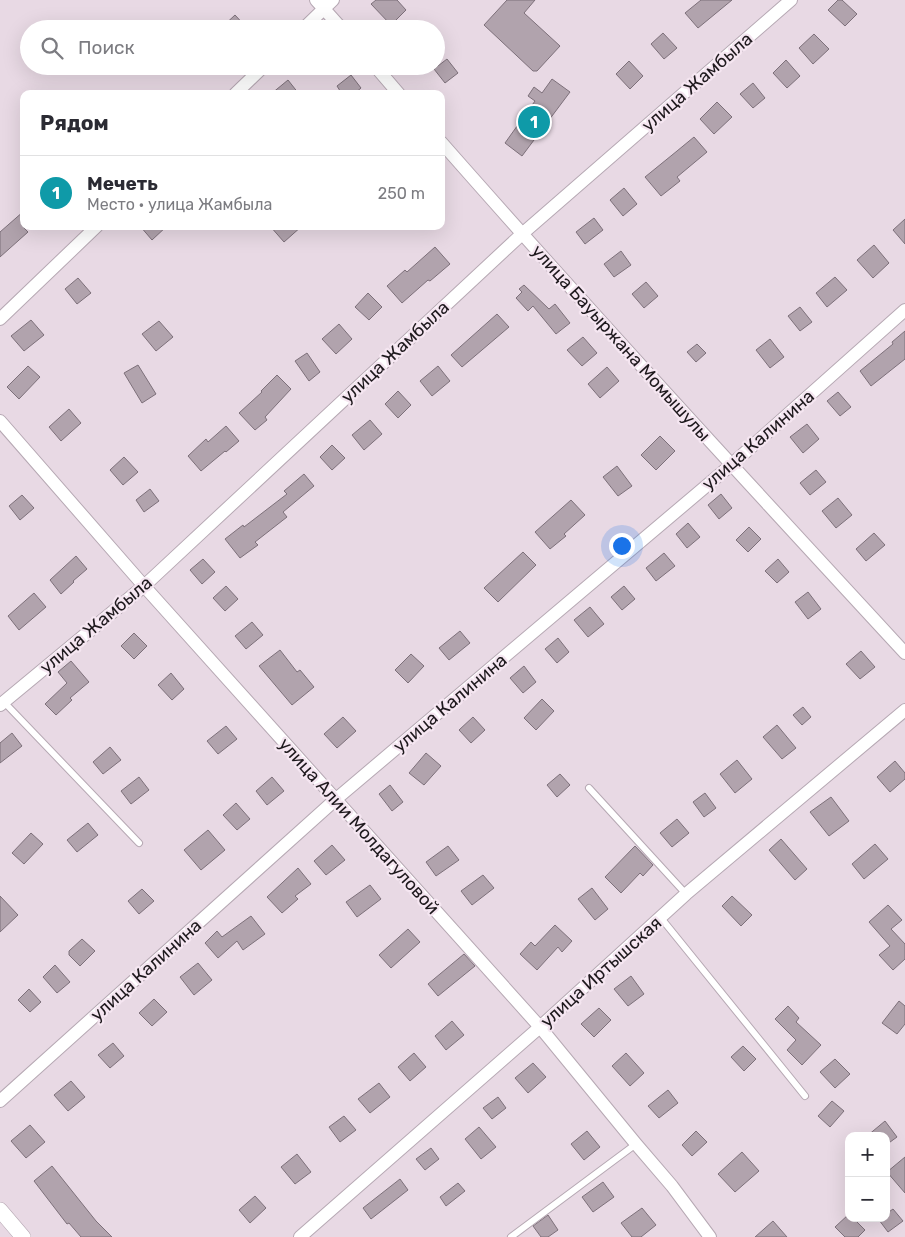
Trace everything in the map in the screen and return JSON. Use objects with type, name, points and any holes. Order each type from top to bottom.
[{"type":"street","name":"улица Жамбыла","points":[[2,704],[144,586],[522,234],[791,0]]},
{"type":"street","points":[[310,20],[324,3],[336,20]]},
{"type":"street","points":[[239,90],[255,75]]},
{"type":"street","points":[[383,75],[396,90]]},
{"type":"street","name":"улица Бауыржана Момышулы","points":[[445,147],[731,465],[905,653]]},
{"type":"street","points":[[0,319],[93,230]]},
{"type":"street","name":"улица Калинина","points":[[0,1101],[335,800],[731,465],[905,310]]},
{"type":"street","name":"улица Алии Молдагуловой","points":[[0,421],[144,586],[540,1027],[672,1186],[710,1237]]},
{"type":"street","name":"улица Иртышская","points":[[300,1237],[540,1027],[686,894],[905,710]]},
{"type":"street","points":[[0,1210],[23,1237]]},
{"type":"lane","points":[[2,704],[139,843]]},
{"type":"lane","points":[[589,788],[686,894]]},
{"type":"lane","points":[[661,918],[805,1096]]},
{"type":"lane","points":[[511,1237],[636,1144]]},
{"type":"building","points":[[376,0],[397,0],[406,10],[396,20],[386,20],[371,4]]},
{"type":"building","points":[[507,0],[535,0],[524,13],[560,46],[537,71],[533,71],[484,25]]},
{"type":"building","points":[[701,0],[732,0],[698,28],[685,13]]},
{"type":"building","points":[[838,0],[842,0],[857,14],[845,26],[828,10]]},
{"type":"building","points":[[235,15],[240,20],[230,20]]},
{"type":"building","points":[[663,33],[677,48],[664,59],[651,44]]},
{"type":"building","points":[[814,34],[829,49],[813,64],[799,48]]},
{"type":"building","points":[[447,59],[458,73],[445,83],[439,75],[445,75],[445,61]]},
{"type":"building","points":[[786,60],[800,76],[787,88],[773,73]]},
{"type":"building","points":[[629,61],[643,76],[630,89],[616,74]]},
{"type":"building","points":[[351,75],[361,88],[359,90],[340,90],[337,86]]},
{"type":"building","points":[[552,79],[570,92],[522,156],[505,143],[535,101],[528,96],[534,87],[542,93]]},
{"type":"building","points":[[288,80],[296,90],[276,90]]},
{"type":"building","points":[[753,83],[765,98],[753,108],[740,94]]},
{"type":"building","points":[[717,102],[732,117],[714,134],[700,119]]},
{"type":"building","points":[[694,137],[707,152],[677,177],[680,181],[661,196],[645,177]]},
{"type":"building","points":[[624,188],[637,204],[623,216],[610,200]]},
{"type":"building","points":[[20,214],[20,230],[28,232],[0,257],[0,232]]},
{"type":"building","points":[[594,218],[603,230],[585,244],[576,232]]},
{"type":"building","points":[[905,219],[905,244],[893,230]]},
{"type":"building","points":[[143,230],[163,230],[152,240]]},
{"type":"building","points":[[274,230],[298,230],[284,242]]},
{"type":"building","points":[[874,245],[889,263],[873,278],[857,260]]},
{"type":"building","points":[[435,247],[450,264],[402,303],[387,286],[405,270],[407,272]]},
{"type":"building","points":[[621,251],[631,265],[614,277],[604,264]]},
{"type":"building","points":[[835,277],[847,290],[827,307],[816,293]]},
{"type":"building","points":[[78,278],[91,293],[77,304],[65,289]]},
{"type":"building","points":[[646,282],[658,296],[644,308],[632,294]]},
{"type":"building","points":[[524,285],[549,309],[555,304],[570,323],[556,334],[533,306],[528,311],[516,298],[522,292],[519,289]]},
{"type":"building","points":[[368,293],[382,307],[369,320],[355,307]]},
{"type":"building","points":[[800,307],[812,322],[800,331],[788,316]]},
{"type":"building","points":[[497,314],[509,327],[462,367],[451,355]]},
{"type":"building","points":[[31,320],[44,335],[24,351],[11,336]]},
{"type":"building","points":[[159,321],[173,337],[156,351],[142,334]]},
{"type":"building","points":[[339,324],[352,339],[336,354],[322,339]]},
{"type":"building","points":[[905,331],[905,359],[871,386],[860,371],[893,344],[892,342]]},
{"type":"building","points":[[583,337],[597,353],[582,366],[567,350]]},
{"type":"building","points":[[770,339],[784,357],[770,368],[756,350]]},
{"type":"building","points":[[697,344],[706,353],[696,362],[687,352]]},
{"type":"building","points":[[307,353],[320,372],[309,381],[295,361]]},
{"type":"building","points":[[138,365],[156,394],[142,403],[124,373]]},
{"type":"building","points":[[28,366],[40,377],[19,399],[7,387]]},
{"type":"building","points":[[438,366],[450,381],[432,396],[420,381]]},
{"type":"building","points":[[607,367],[619,381],[600,398],[588,384]]},
{"type":"building","points":[[277,375],[291,389],[265,417],[267,420],[255,430],[239,413]]},
{"type":"building","points":[[398,391],[411,405],[398,418],[385,404]]},
{"type":"building","points":[[838,392],[851,407],[840,416],[827,401]]},
{"type":"building","points":[[69,409],[81,423],[61,441],[49,427]]},
{"type":"building","points":[[370,420],[382,434],[364,450],[352,435]]},
{"type":"building","points":[[807,424],[819,439],[803,453],[790,437]]},
{"type":"building","points":[[226,426],[239,441],[201,471],[188,456],[206,439],[208,442]]},
{"type":"building","points":[[660,436],[675,451],[656,470],[641,455]]},
{"type":"building","points":[[332,445],[345,458],[332,470],[320,457]]},
{"type":"building","points":[[124,457],[138,472],[123,485],[110,470]]},
{"type":"building","points":[[617,466],[632,486],[618,496],[603,477]]},
{"type":"building","points":[[816,470],[826,482],[810,495],[800,483]]},
{"type":"building","points":[[304,474],[314,486],[283,512],[287,517],[255,542],[258,545],[240,558],[225,539],[287,494],[284,491]]},
{"type":"building","points":[[150,489],[159,501],[144,512],[136,500]]},
{"type":"building","points":[[721,494],[732,508],[719,519],[708,505]]},
{"type":"building","points":[[22,495],[34,508],[20,520],[9,506]]},
{"type":"building","points":[[838,498],[852,515],[836,528],[822,511]]},
{"type":"building","points":[[571,500],[585,515],[564,534],[566,536],[550,549],[535,532]]},
{"type":"building","points":[[688,523],[700,537],[687,548],[676,534]]},
{"type":"building","points":[[749,527],[761,539],[748,552],[736,540]]},
{"type":"building","points":[[874,533],[885,545],[866,561],[856,549]]},
{"type":"building","points":[[523,552],[536,565],[498,602],[484,588]]},
{"type":"building","points":[[664,553],[675,566],[656,581],[646,568]]},
{"type":"building","points":[[76,556],[87,569],[61,594],[50,580]]},
{"type":"building","points":[[203,559],[215,572],[202,584],[190,570]]},
{"type":"building","points":[[778,559],[789,572],[777,583],[765,571]]},
{"type":"building","points":[[226,586],[238,599],[225,611],[213,598]]},
{"type":"building","points":[[624,586],[635,599],[622,610],[611,597]]},
{"type":"building","points":[[808,592],[821,609],[808,619],[795,602]]},
{"type":"building","points":[[34,593],[46,607],[19,630],[8,616]]},
{"type":"building","points":[[590,607],[604,624],[588,637],[574,620]]},
{"type":"building","points":[[252,622],[263,635],[246,649],[235,636]]},
{"type":"building","points":[[460,631],[470,643],[449,660],[439,648]]},
{"type":"building","points":[[134,633],[147,646],[134,659],[121,646]]},
{"type":"building","points":[[558,638],[569,652],[557,663],[545,649]]},
{"type":"building","points":[[280,650],[297,672],[300,670],[314,687],[292,705],[259,666]]},
{"type":"building","points":[[861,651],[875,667],[860,679],[846,664]]},
{"type":"building","points":[[411,654],[424,666],[408,683],[395,670]]},
{"type":"building","points":[[71,661],[89,682],[70,698],[72,700],[56,715],[45,704],[67,683],[58,672]]},
{"type":"building","points":[[524,666],[536,682],[523,693],[510,678]]},
{"type":"building","points":[[171,673],[184,689],[172,700],[158,685]]},
{"type":"building","points":[[542,699],[554,711],[536,730],[524,718]]},
{"type":"building","points":[[803,707],[811,717],[802,725],[793,715]]},
{"type":"building","points":[[343,717],[356,731],[337,748],[324,734]]},
{"type":"building","points":[[473,717],[485,730],[471,743],[459,730]]},
{"type":"building","points":[[777,725],[796,748],[782,759],[763,737]]},
{"type":"building","points":[[226,726],[237,739],[218,754],[207,741]]},
{"type":"building","points":[[12,733],[22,746],[0,763],[0,743]]},
{"type":"building","points":[[110,747],[121,760],[103,774],[93,762]]},
{"type":"building","points":[[426,753],[441,766],[424,785],[409,773]]},
{"type":"building","points":[[737,760],[752,779],[735,793],[720,774]]},
{"type":"building","points":[[895,761],[905,773],[905,779],[890,792],[877,777]]},
{"type":"building","points":[[560,774],[570,785],[557,797],[547,785]]},
{"type":"building","points":[[139,777],[149,790],[131,804],[121,791]]},
{"type":"building","points":[[272,777],[284,791],[267,805],[256,791]]},
{"type":"building","points":[[390,785],[403,802],[392,811],[379,794]]},
{"type":"building","points":[[705,793],[716,808],[704,817],[693,802]]},
{"type":"building","points":[[831,797],[849,821],[829,836],[810,812]]},
{"type":"building","points":[[236,803],[250,819],[237,830],[223,815]]},
{"type":"building","points":[[677,819],[689,833],[672,847],[660,833]]},
{"type":"building","points":[[88,823],[98,835],[77,852],[67,840]]},
{"type":"building","points":[[208,830],[225,850],[201,870],[184,850]]},
{"type":"building","points":[[31,833],[43,844],[24,864],[12,853]]},
{"type":"building","points":[[781,839],[807,869],[795,880],[769,850]]},
{"type":"building","points":[[875,844],[888,859],[864,879],[852,864]]},
{"type":"building","points":[[332,845],[345,860],[326,875],[314,861]]},
{"type":"building","points":[[448,846],[459,860],[436,876],[426,862]]},
{"type":"building","points":[[635,846],[653,865],[643,876],[640,873],[621,893],[605,877]]},
{"type":"building","points":[[298,868],[311,884],[295,896],[298,899],[282,913],[267,897]]},
{"type":"building","points":[[483,875],[494,888],[472,905],[461,891]]},
{"type":"building","points":[[370,885],[381,899],[357,917],[346,902]]},
{"type":"building","points":[[592,888],[608,909],[595,920],[578,899]]},
{"type":"building","points":[[142,889],[154,901],[139,914],[128,901]]},
{"type":"building","points":[[0,896],[18,915],[0,932]]},
{"type":"building","points":[[732,896],[752,915],[741,926],[722,906]]},
{"type":"building","points":[[888,905],[902,920],[891,929],[905,944],[905,959],[893,970],[879,955],[890,946],[869,922]]},
{"type":"building","points":[[251,916],[265,934],[243,950],[237,941],[218,958],[205,943],[217,931],[222,937]]},
{"type":"building","points":[[555,925],[572,941],[562,952],[558,947],[537,970],[520,954],[531,942],[535,946]]},
{"type":"building","points":[[408,929],[420,942],[391,968],[379,955]]},
{"type":"building","points":[[82,939],[95,951],[80,966],[69,955],[69,951]]},
{"type":"building","points":[[464,954],[475,966],[438,996],[428,984]]},
{"type":"building","points":[[198,963],[212,980],[194,995],[180,977]]},
{"type":"building","points":[[55,965],[70,982],[57,993],[43,977]]},
{"type":"building","points":[[631,976],[644,994],[628,1006],[614,989]]},
{"type":"building","points":[[29,989],[41,1002],[30,1012],[18,1000]]},
{"type":"building","points":[[154,999],[167,1012],[152,1026],[139,1013]]},
{"type":"building","points":[[899,1001],[905,1006],[905,1024],[897,1034],[882,1023]]},
{"type":"building","points":[[788,1006],[799,1018],[796,1022],[821,1045],[802,1065],[787,1050],[796,1040],[775,1019]]},
{"type":"building","points":[[599,1008],[611,1020],[594,1037],[581,1024]]},
{"type":"building","points":[[452,1021],[464,1035],[446,1050],[435,1036]]},
{"type":"building","points":[[113,1043],[124,1056],[110,1068],[98,1055]]},
{"type":"building","points":[[743,1046],[756,1059],[744,1071],[731,1057]]},
{"type":"building","points":[[414,1053],[426,1067],[410,1081],[398,1067]]},
{"type":"building","points":[[626,1053],[644,1073],[630,1086],[612,1066]]},
{"type":"building","points":[[835,1059],[850,1074],[835,1088],[820,1072]]},
{"type":"building","points":[[533,1063],[546,1077],[528,1093],[515,1078]]},
{"type":"building","points":[[71,1081],[85,1097],[68,1111],[54,1095]]},
{"type":"building","points":[[379,1083],[390,1097],[370,1113],[358,1099]]},
{"type":"building","points":[[668,1090],[678,1103],[659,1118],[648,1106]]},
{"type":"building","points":[[498,1097],[506,1108],[492,1119],[483,1108]]},
{"type":"building","points":[[832,1101],[844,1111],[830,1127],[818,1116]]},
{"type":"building","points":[[344,1116],[356,1130],[340,1142],[329,1127]]},
{"type":"building","points":[[885,1121],[897,1137],[890,1142],[890,1132],[872,1132]]},
{"type":"building","points":[[30,1125],[45,1142],[26,1158],[11,1141]]},
{"type":"building","points":[[479,1127],[496,1147],[481,1159],[465,1139]]},
{"type":"building","points":[[587,1131],[600,1147],[584,1160],[571,1144]]},
{"type":"building","points":[[696,1131],[707,1142],[692,1156],[682,1145]]},
{"type":"building","points":[[431,1148],[439,1159],[425,1170],[416,1159]]},
{"type":"building","points":[[742,1152],[759,1171],[735,1192],[718,1174]]},
{"type":"building","points":[[297,1154],[311,1172],[295,1184],[281,1167]]},
{"type":"building","points":[[905,1157],[905,1193],[890,1176],[890,1170]]},
{"type":"building","points":[[52,1166],[96,1221],[112,1237],[81,1237],[69,1223],[67,1224],[34,1181]]},
{"type":"building","points":[[400,1179],[408,1190],[371,1219],[363,1208]]},
{"type":"building","points":[[603,1182],[614,1197],[593,1212],[582,1197]]},
{"type":"building","points":[[458,1183],[465,1191],[446,1206],[440,1197]]},
{"type":"building","points":[[255,1196],[266,1208],[250,1223],[239,1210]]},
{"type":"building","points":[[642,1208],[656,1225],[641,1237],[632,1237],[621,1223]]},
{"type":"building","points":[[893,1209],[903,1221],[888,1232],[880,1222],[890,1222],[890,1211]]},
{"type":"building","points":[[548,1215],[558,1230],[548,1237],[541,1237],[533,1226]]},
{"type":"building","points":[[845,1218],[845,1222],[857,1222],[865,1230],[858,1237],[845,1237],[835,1227]]},
{"type":"building","points":[[773,1221],[787,1237],[755,1237]]},
{"type":"place","name":"Мечеть","points":[[534,122]]}]
